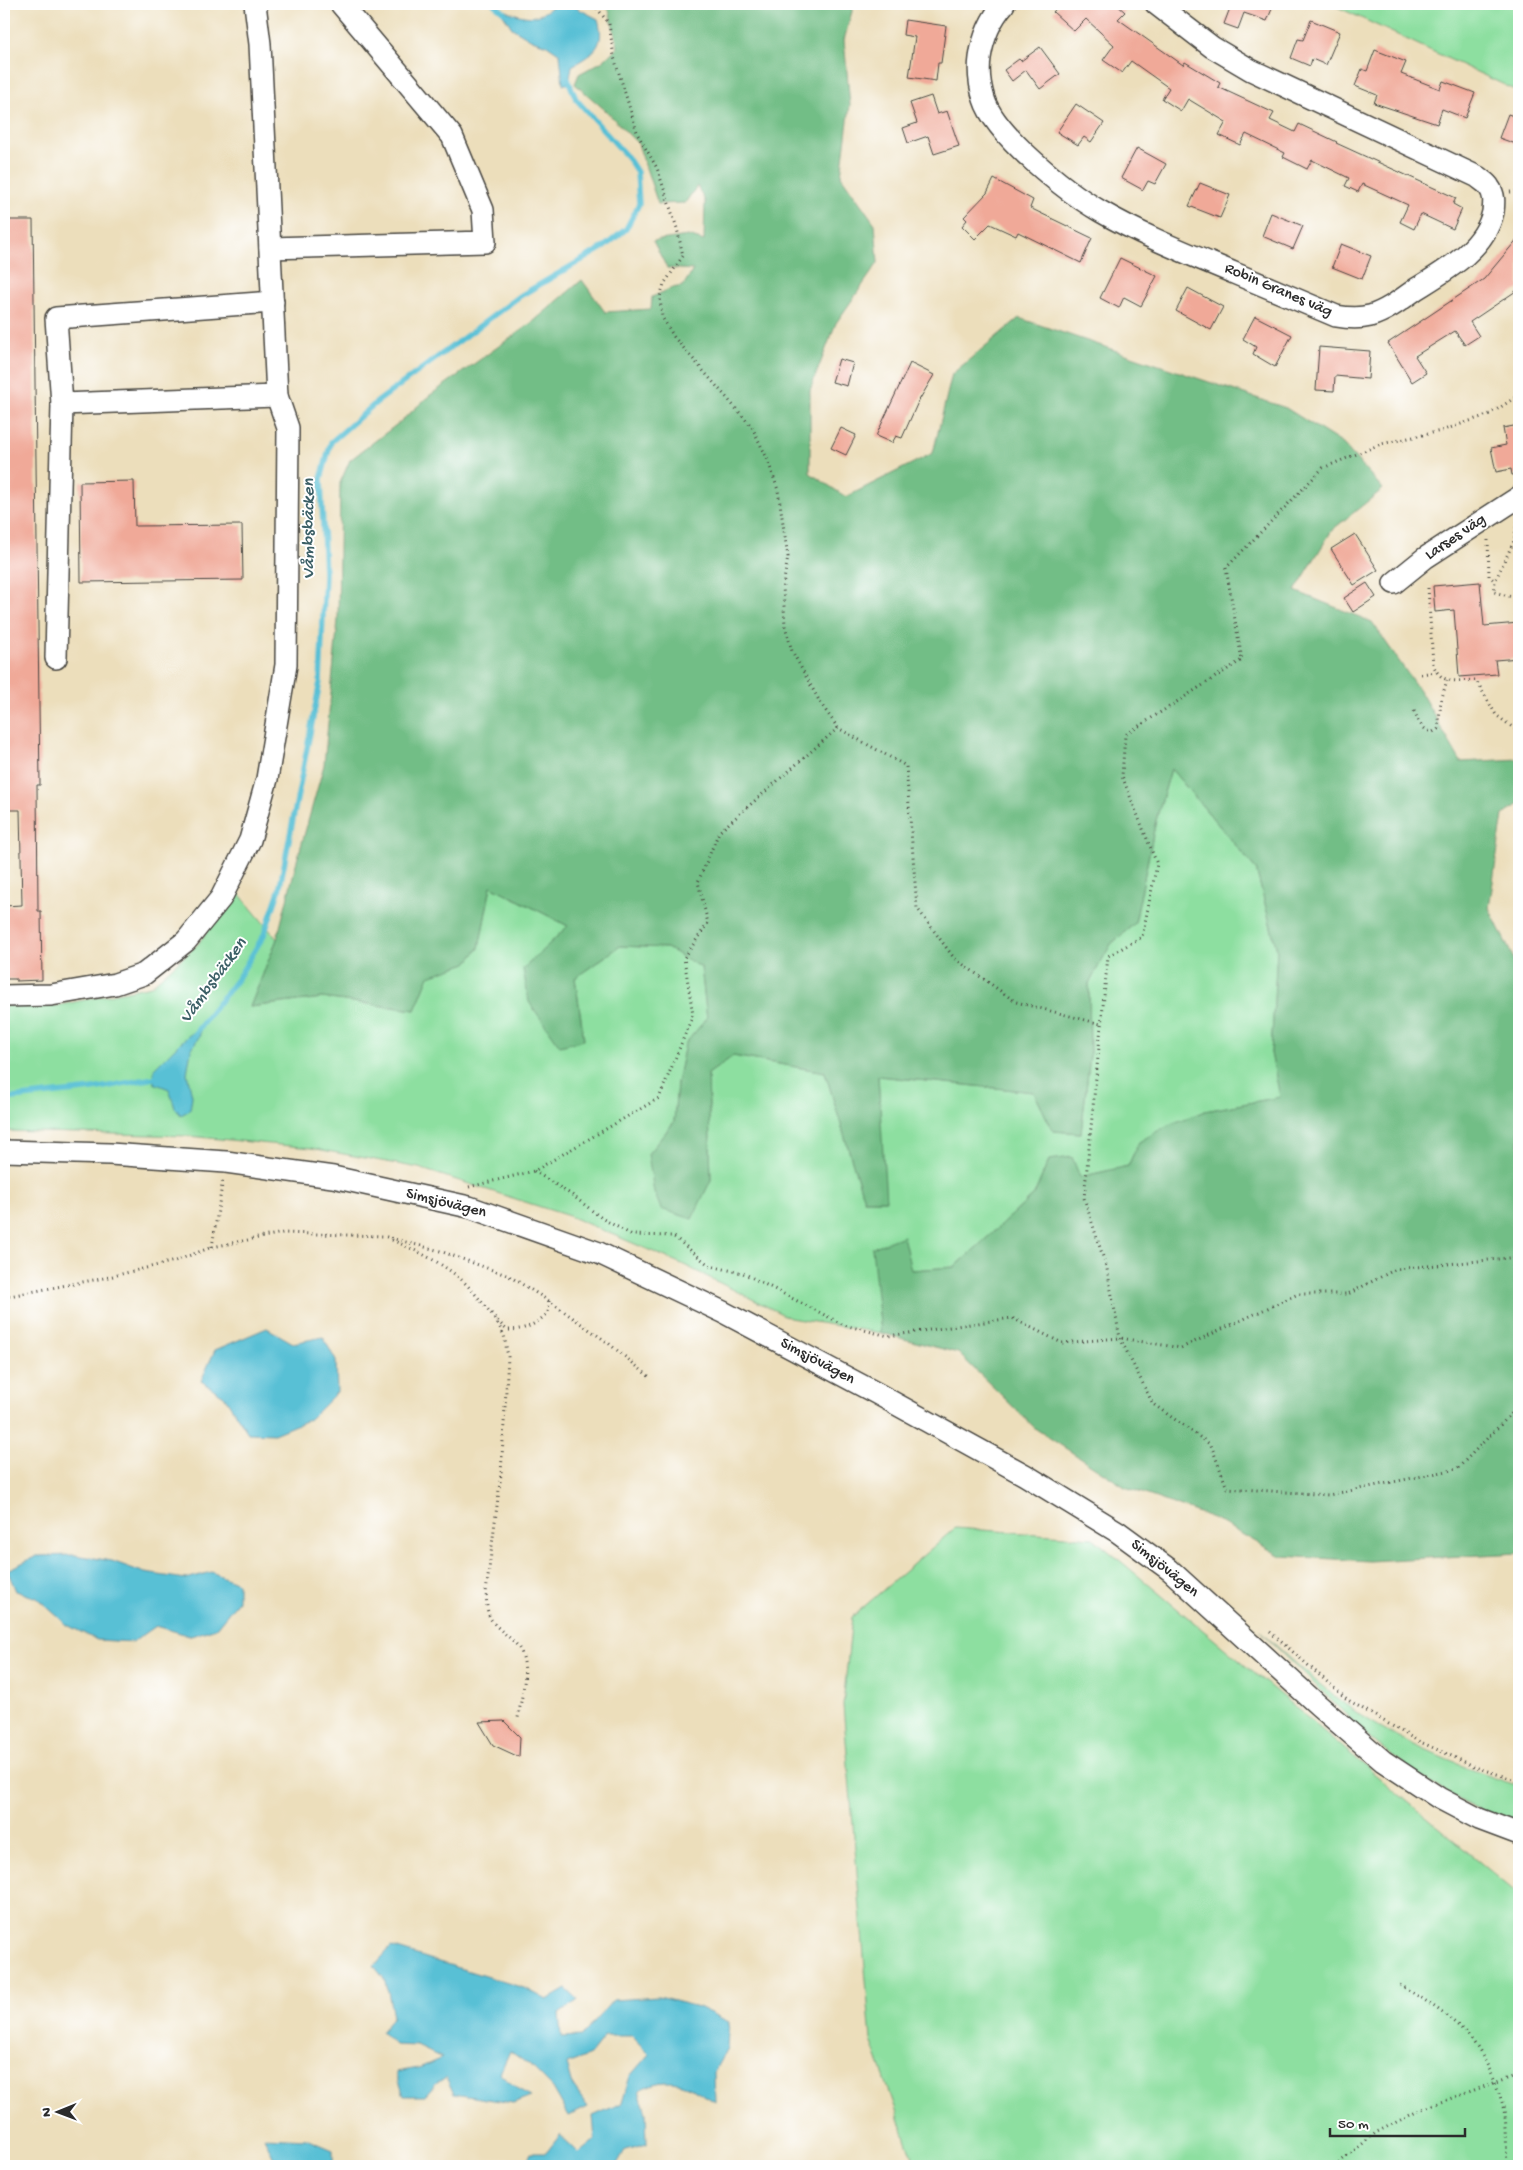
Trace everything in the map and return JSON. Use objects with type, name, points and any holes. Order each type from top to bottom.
[{"type":"street","points":[[4,996],[51,995],[115,984],[144,974],[186,941],[221,898],[250,840],[267,779],[286,664],[288,428],[278,396],[260,44],[255,4]]},
{"type":"street","points":[[270,248],[485,242],[483,210],[452,136],[341,4]]},
{"type":"street","name":"Robin Granes väg","points":[[1004,4],[996,13],[983,38],[978,72],[984,100],[998,124],[1042,168],[1072,191],[1099,210],[1144,234],[1336,316],[1351,319],[1370,316],[1386,309],[1459,261],[1473,248],[1484,233],[1492,216],[1495,200],[1489,186],[1478,177],[1252,70],[1212,47],[1156,4]]},
{"type":"street","points":[[56,658],[62,404],[56,318],[273,302]]},
{"type":"street","points":[[62,404],[278,396]]},
{"type":"street","name":"Larses väg","points":[[1394,583],[1426,558],[1519,496]]},
{"type":"street","name":"Simsjövägen","points":[[4,1151],[110,1154],[226,1162],[333,1177],[469,1208],[599,1253],[724,1312],[1025,1475],[1118,1532],[1170,1570],[1318,1705],[1383,1761],[1439,1798],[1478,1819],[1519,1834]]},
{"type":"path","points":[[518,4],[532,6],[536,4]]},
{"type":"path","points":[[594,4],[609,24],[614,57],[638,135],[656,168],[678,228],[683,256],[664,284],[660,297],[662,317],[674,337],[752,428],[767,458],[778,490],[788,557],[783,586],[785,626],[792,651],[821,704],[838,728],[906,766],[917,908],[954,958],[1016,1002],[1101,1024]]},
{"type":"path","points":[[1519,395],[1490,414],[1441,431],[1381,444],[1323,468],[1226,568],[1242,660],[1125,735],[1122,776],[1157,864],[1142,937],[1108,956],[1084,1198],[1107,1269],[1120,1338],[1153,1404],[1211,1445],[1227,1488],[1329,1494],[1457,1469],[1519,1406]]},
{"type":"path","points":[[1485,518],[1490,556],[1489,576],[1495,581]]},
{"type":"path","points":[[1518,519],[1514,541],[1506,562],[1495,581],[1494,592],[1519,599]]},
{"type":"path","points":[[1428,588],[1433,664],[1439,677],[1447,680],[1476,680],[1496,715],[1519,732]]},
{"type":"path","points":[[1421,674],[1436,672]]},
{"type":"path","points":[[1414,711],[1426,731],[1433,732],[1438,729],[1441,701],[1447,680]]},
{"type":"path","points":[[474,1191],[464,1188],[534,1171],[659,1098],[693,1015],[684,958],[708,924],[698,882],[719,832],[838,728]]},
{"type":"path","points":[[212,1247],[226,1162]]},
{"type":"path","points":[[534,1171],[572,1195],[602,1219],[632,1235],[673,1236],[710,1266],[743,1273],[844,1325],[888,1336],[1012,1318],[1062,1343],[1120,1338],[1181,1348],[1298,1294],[1348,1294],[1396,1269],[1519,1257]]},
{"type":"path","points":[[4,1297],[109,1277],[175,1261],[212,1247],[283,1233],[382,1236],[440,1251],[509,1276],[549,1301],[607,1342],[651,1378]]},
{"type":"path","points":[[382,1236],[429,1256],[458,1276],[507,1330],[522,1330],[536,1324],[548,1313],[549,1301]]},
{"type":"path","points":[[495,1319],[504,1336],[508,1357],[501,1474],[486,1592],[487,1609],[492,1622],[517,1644],[523,1656],[526,1675],[518,1718]]},
{"type":"path","points":[[1267,1630],[1348,1700],[1416,1740],[1478,1768],[1519,1781]]},
{"type":"path","points":[[1400,1985],[1429,2003],[1464,2031],[1480,2053],[1495,2083],[1505,2116],[1507,2166]]},
{"type":"path","points":[[1336,2166],[1377,2132],[1424,2108],[1519,2074]]},
{"type":"green space","points":[[602,4],[854,4],[844,40],[850,105],[841,176],[875,224],[878,263],[836,323],[810,390],[810,473],[846,497],[933,453],[952,374],[1019,318],[1286,408],[1343,444],[1383,489],[1332,530],[1295,591],[1372,622],[1421,693],[1461,762],[1519,759],[1519,804],[1503,815],[1489,908],[1519,970],[1519,1553],[1369,1561],[1281,1556],[1213,1518],[1125,1487],[1036,1429],[958,1353],[881,1333],[872,1248],[903,1236],[911,1270],[955,1267],[1034,1195],[1049,1160],[1072,1157],[1080,1177],[1128,1166],[1139,1142],[1168,1125],[1205,1111],[1280,1097],[1271,1053],[1277,950],[1256,869],[1171,769],[1156,820],[1135,923],[1111,944],[1089,983],[1090,1055],[1081,1133],[1053,1131],[1034,1092],[878,1076],[886,1200],[864,1200],[825,1072],[733,1056],[708,1074],[711,1180],[692,1219],[661,1209],[654,1192],[648,1154],[674,1122],[677,1083],[685,1044],[707,1018],[701,967],[667,948],[620,946],[575,978],[584,1040],[560,1046],[529,1002],[523,969],[568,926],[491,886],[479,948],[467,963],[429,976],[415,1010],[322,998],[250,1007],[277,939],[324,765],[338,620],[340,483],[350,460],[400,422],[429,396],[534,321],[582,280],[605,312],[651,309],[652,297],[672,288],[683,286],[693,270],[667,268],[653,241],[688,236],[704,241],[705,201],[697,186],[685,203],[658,204],[638,144],[604,109],[575,84],[579,74],[603,61],[618,47],[609,10]]},
{"type":"green space","points":[[1331,4],[1519,4],[1519,92],[1511,88]]},
{"type":"green space","points":[[1171,769],[1256,869],[1277,950],[1271,1053],[1281,1097],[1205,1111],[1139,1142],[1128,1166],[1080,1177],[1049,1160],[1034,1195],[955,1267],[911,1270],[873,1248],[881,1333],[790,1318],[682,1264],[569,1216],[419,1168],[311,1148],[189,1136],[4,1131],[4,1006],[55,1006],[151,986],[198,944],[236,890],[277,939],[250,1007],[322,998],[415,1010],[429,975],[467,963],[479,948],[491,886],[568,926],[523,969],[584,1039],[575,978],[620,946],[667,948],[701,967],[707,1018],[685,1044],[677,1083],[674,1122],[648,1154],[711,1180],[708,1074],[733,1056],[825,1072],[864,1200],[885,1200],[878,1076],[1034,1092],[1053,1131],[1081,1133],[1090,1055],[1089,983],[1111,944],[1135,923],[1156,820]]},
{"type":"green space","points":[[955,1528],[1093,1538],[1519,1895],[1519,2166],[916,2166],[871,2040],[843,1705],[852,1617]]},
{"type":"green space","points":[[1259,1630],[1334,1696],[1377,1725],[1422,1749],[1470,1769],[1519,1786],[1519,1826],[1462,1802],[1415,1774],[1371,1739]]},
{"type":"water","points":[[569,4],[598,19],[600,36],[599,42],[592,53],[572,66],[569,83],[563,85],[560,54],[547,45],[532,40],[512,28],[499,8],[531,17],[541,14],[555,5]]},
{"type":"water","points":[[200,1026],[200,1035],[191,1050],[187,1073],[192,1096],[190,1110],[181,1115],[175,1108],[169,1089],[154,1083],[154,1069]]},
{"type":"water","points":[[267,1328],[293,1343],[323,1337],[336,1361],[337,1392],[310,1419],[274,1434],[248,1433],[224,1396],[201,1381],[215,1350]]},
{"type":"water","points":[[75,1555],[112,1561],[145,1573],[186,1579],[211,1572],[238,1583],[238,1601],[216,1628],[191,1636],[156,1626],[133,1642],[97,1640],[67,1625],[37,1598],[16,1591],[7,1570],[37,1556]]},
{"type":"water","points":[[391,1947],[527,1989],[547,2000],[566,1989],[578,2000],[559,2014],[561,2037],[582,2036],[613,2000],[658,1997],[698,2007],[729,2022],[727,2048],[714,2072],[715,2102],[696,2090],[678,2083],[670,2082],[650,2085],[639,2090],[646,2113],[647,2144],[625,2150],[616,2166],[525,2166],[531,2153],[546,2153],[560,2135],[579,2153],[595,2140],[593,2116],[622,2103],[630,2076],[649,2054],[632,2036],[605,2036],[590,2055],[567,2064],[573,2086],[588,2107],[569,2116],[553,2088],[533,2068],[510,2051],[500,2073],[516,2088],[531,2096],[513,2103],[454,2094],[446,2077],[436,2084],[425,2096],[404,2096],[396,2072],[419,2068],[442,2058],[417,2046],[395,2045],[381,2032],[393,2017],[386,1981],[374,1966]]},
{"type":"water","points":[[264,2137],[307,2139],[333,2150],[333,2166],[272,2166],[275,2161]]},
{"type":"building","points":[[1060,4],[1116,4],[1125,12],[1118,19],[1183,65],[1185,62],[1220,83],[1218,87],[1274,113],[1270,120],[1295,132],[1299,124],[1456,198],[1453,204],[1462,209],[1453,229],[1421,214],[1414,229],[1400,222],[1408,205],[1362,184],[1358,192],[1345,186],[1349,178],[1312,160],[1307,169],[1283,157],[1285,153],[1246,134],[1240,145],[1219,135],[1226,122],[1188,99],[1181,111],[1162,99],[1169,88],[1131,61],[1122,73],[1103,60],[1114,45],[1086,19],[1074,31],[1053,12]]},
{"type":"building","points":[[1225,4],[1274,4],[1267,21],[1244,13],[1238,29],[1224,24],[1230,8]]},
{"type":"building","points":[[905,20],[946,26],[941,63],[938,63],[936,81],[909,77],[915,37],[903,35]]},
{"type":"building","points":[[1311,20],[1340,32],[1326,65],[1312,59],[1310,66],[1291,58],[1298,39],[1303,40]]},
{"type":"building","points":[[1040,47],[1060,74],[1040,89],[1026,70],[1012,81],[1004,70],[1019,59],[1021,61]]},
{"type":"building","points":[[1375,50],[1406,62],[1401,74],[1440,89],[1443,81],[1475,93],[1465,118],[1442,109],[1437,124],[1374,103],[1377,95],[1355,86],[1362,69],[1367,71]]},
{"type":"building","points":[[931,96],[937,114],[947,111],[959,146],[934,154],[928,136],[908,143],[903,128],[917,123],[910,103]]},
{"type":"building","points":[[1076,104],[1104,123],[1091,142],[1084,137],[1078,145],[1057,132]]},
{"type":"building","points":[[1508,114],[1519,118],[1519,145],[1499,138]]},
{"type":"building","points":[[1137,148],[1166,164],[1155,184],[1148,181],[1143,190],[1121,178]]},
{"type":"building","points":[[994,179],[1033,200],[1030,208],[1092,238],[1081,263],[1018,232],[1016,236],[990,224],[975,239],[962,226],[967,220],[964,217],[987,193]]},
{"type":"building","points":[[1200,183],[1230,195],[1220,218],[1189,206]]},
{"type":"building","points":[[1271,213],[1303,226],[1293,249],[1262,236]]},
{"type":"building","points":[[4,220],[33,220],[40,785],[37,785],[38,911],[41,911],[42,980],[16,981],[16,979],[4,979],[4,906],[22,905],[20,810],[4,810]]},
{"type":"building","points":[[1519,237],[1519,289],[1470,322],[1479,336],[1465,345],[1455,331],[1415,356],[1426,373],[1412,382],[1388,343],[1484,279]]},
{"type":"building","points":[[1341,244],[1371,256],[1362,279],[1332,267]]},
{"type":"building","points":[[1120,258],[1157,276],[1141,306],[1124,297],[1119,308],[1100,298]]},
{"type":"building","points":[[1188,288],[1223,307],[1211,330],[1176,311]]},
{"type":"building","points":[[1255,316],[1292,335],[1275,367],[1253,354],[1256,347],[1243,339]]},
{"type":"building","points":[[1319,347],[1370,351],[1368,379],[1335,376],[1334,391],[1316,390]]},
{"type":"building","points":[[839,359],[853,363],[847,386],[832,382]]},
{"type":"building","points":[[910,363],[934,375],[918,402],[902,438],[896,436],[892,443],[876,436]]},
{"type":"building","points":[[1519,425],[1519,474],[1512,475],[1511,469],[1496,472],[1491,448],[1506,445],[1503,428]]},
{"type":"building","points":[[841,428],[856,435],[846,455],[831,448]]},
{"type":"building","points":[[134,481],[135,526],[242,525],[243,580],[81,582],[80,482]]},
{"type":"building","points":[[1355,534],[1378,570],[1354,585],[1331,549]]},
{"type":"building","points":[[1480,582],[1484,626],[1519,623],[1519,658],[1495,660],[1497,674],[1459,677],[1454,610],[1435,612],[1433,586]]},
{"type":"building","points":[[1367,583],[1376,597],[1353,612],[1344,598]]},
{"type":"building","points":[[504,1721],[520,1737],[519,1757],[493,1745],[479,1722]]},
{"type":"waterway","name":"Våmbsbäcken","points":[[494,4],[504,12]]},
{"type":"waterway","name":"Våmbsbäcken","points":[[196,1032],[238,978],[264,935],[279,891],[320,682],[325,575],[321,479],[331,442],[377,402],[520,296],[604,247],[626,229],[639,204],[637,172],[628,158],[576,99],[567,77]]},
{"type":"waterway","name":"Våmbsbäcken","points":[[4,1099],[93,1089],[154,1078],[158,1073]]}]
